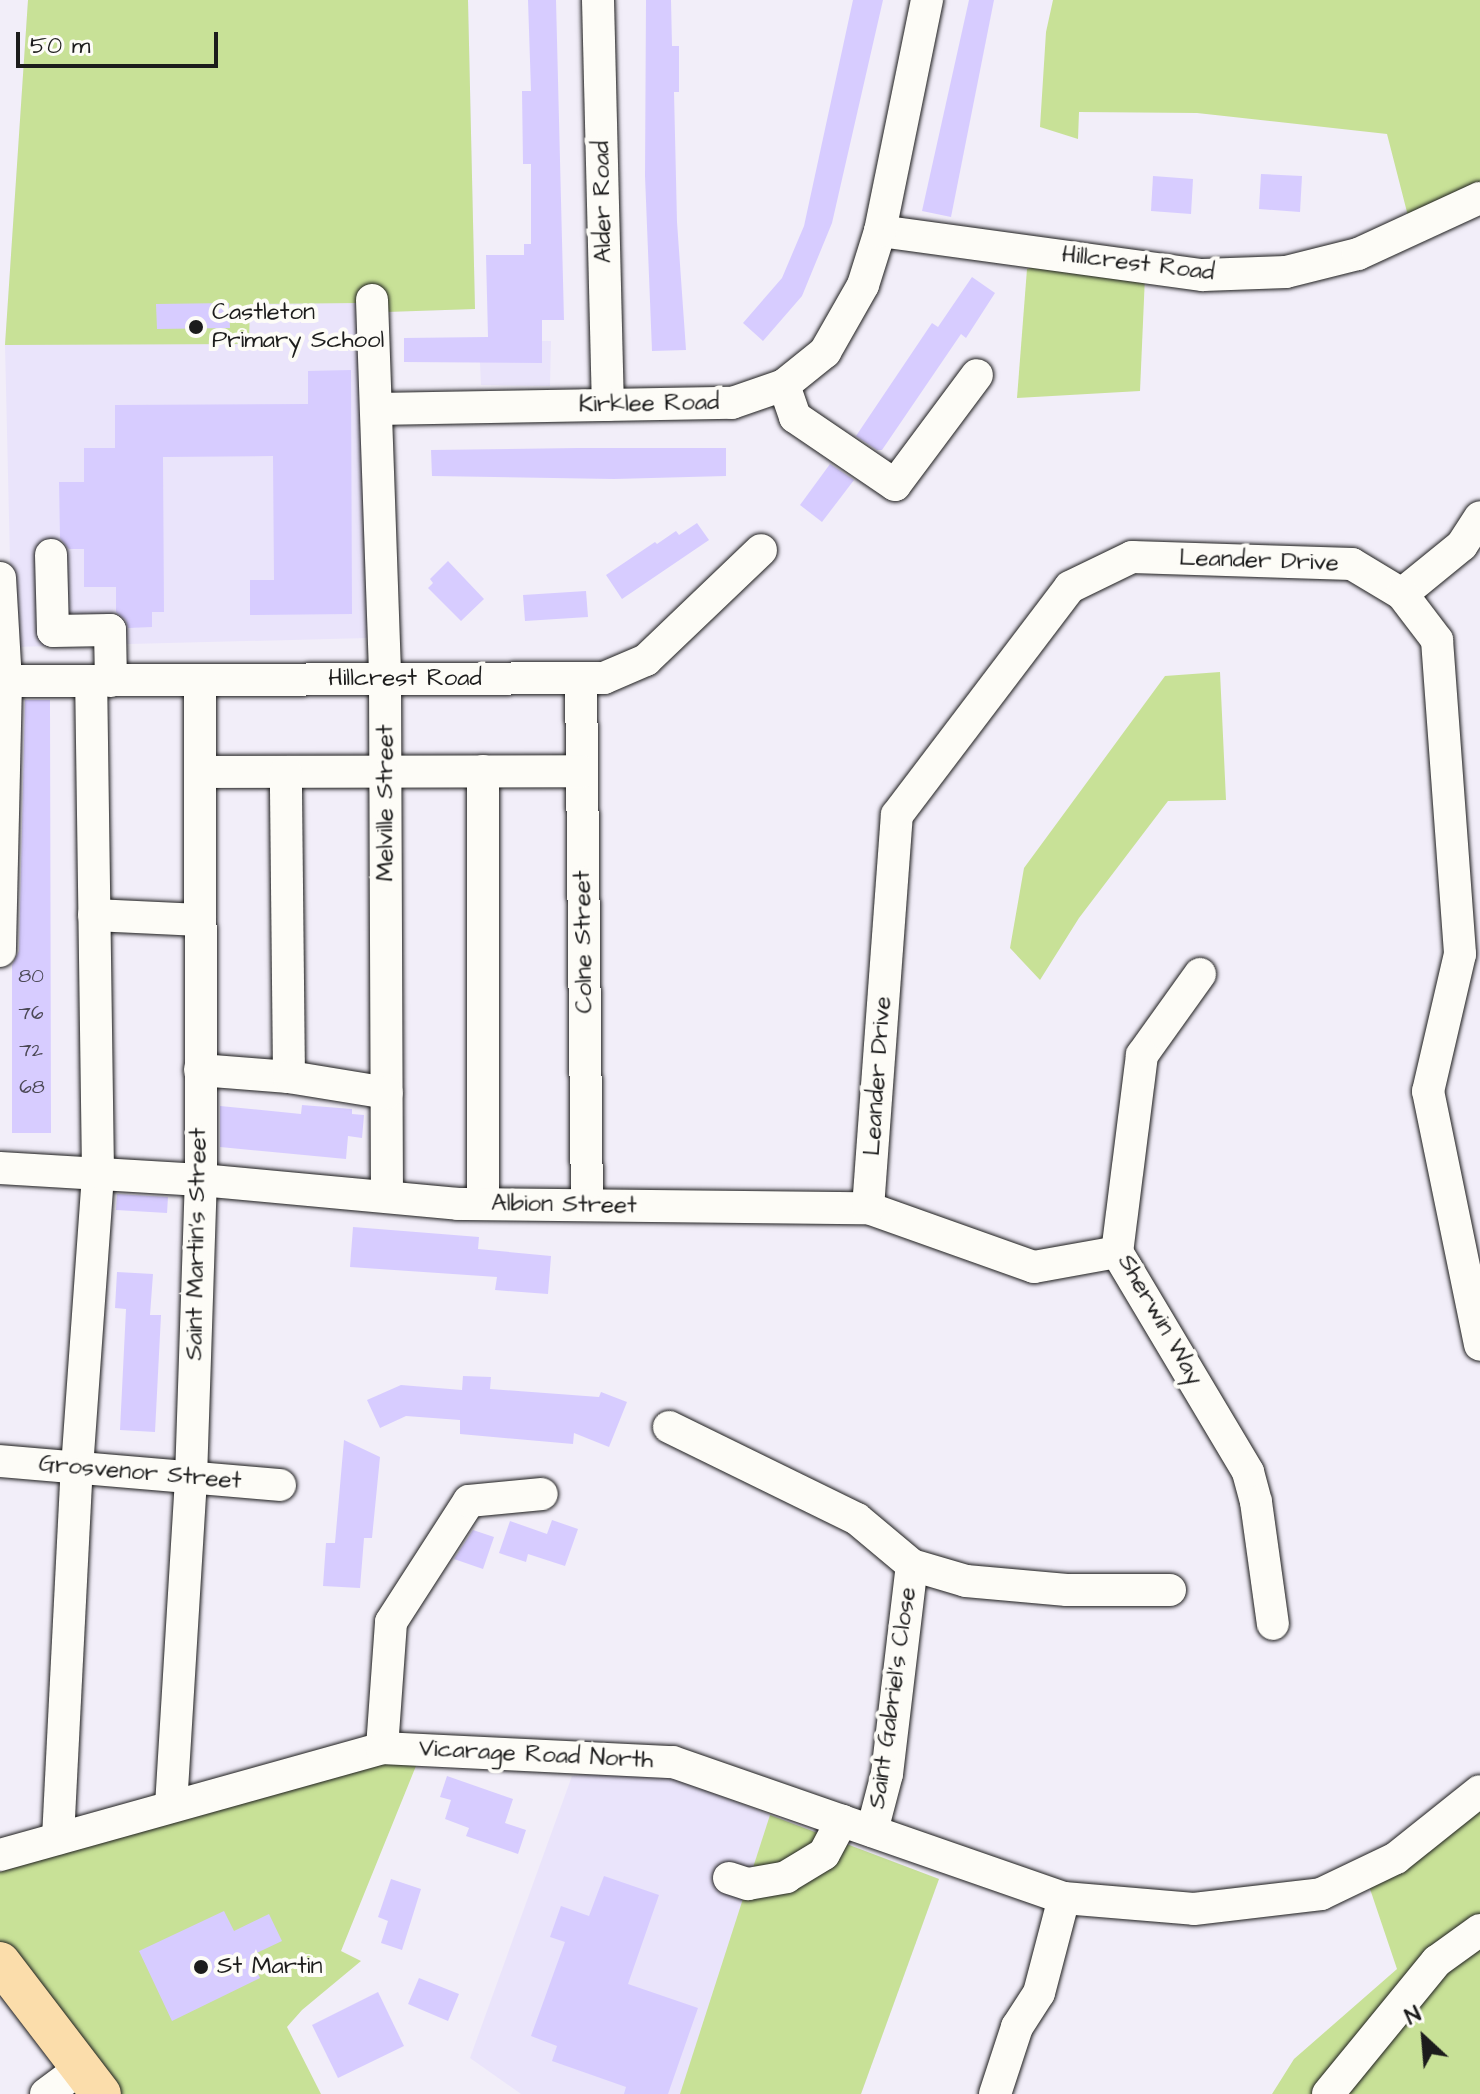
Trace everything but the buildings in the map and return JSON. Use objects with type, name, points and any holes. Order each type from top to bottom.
[{"type":"main road","points":[[0,1962],[91,2081]]},
{"type":"street","name":"Alder Road","points":[[598,0],[608,405]]},
{"type":"street","name":"Kirklee Road","points":[[376,409],[732,403],[784,385],[825,352],[863,285],[880,231],[927,0]]},
{"type":"street","name":"Hillcrest Road","points":[[880,231],[1203,275],[1286,272],[1358,254],[1480,198]]},
{"type":"street","name":"Melville Street","points":[[372,300],[385,679],[387,1197]]},
{"type":"street","points":[[784,385],[795,417],[895,485],[977,375]]},
{"type":"street","points":[[1402,594],[1462,545],[1480,517]]},
{"type":"street","name":"Hillcrest Road","points":[[3,682],[604,678],[646,660],[761,550]]},
{"type":"street","points":[[51,555],[53,631],[110,630],[101,681],[94,915],[98,1172],[77,1468],[58,1838]]},
{"type":"street","name":"Leander Drive","points":[[868,1208],[897,815],[1070,587],[1132,557],[1352,564],[1402,594],[1437,640],[1460,954],[1428,1091],[1480,1345]]},
{"type":"street","points":[[0,578],[3,682],[0,951]]},
{"type":"street","name":"Colne Street","points":[[581,678],[587,1205]]},
{"type":"street","name":"Saint Martin's Street","points":[[171,1806],[191,1478],[201,1180],[200,680]]},
{"type":"street","points":[[483,771],[483,1204]]},
{"type":"street","points":[[200,772],[582,771]]},
{"type":"street","points":[[286,772],[289,1077]]},
{"type":"street","points":[[94,915],[200,920]]},
{"type":"street","name":"Sherwin Way","points":[[1200,974],[1142,1055],[1117,1252],[1248,1472],[1256,1502],[1273,1624]]},
{"type":"street","points":[[200,1070],[289,1077],[387,1093]]},
{"type":"street","name":"Albion Street","points":[[0,1168],[98,1172],[483,1204],[868,1208],[1034,1267],[1117,1252]]},
{"type":"street","name":"Saint Gabriel's Close","points":[[669,1427],[857,1519],[912,1565],[966,1581],[1067,1590],[1170,1590]]},
{"type":"street","name":"Grosvenor Street","points":[[0,1461],[280,1485]]},
{"type":"street","points":[[382,1748],[391,1622],[469,1501],[542,1494]]},
{"type":"street","name":"Saint Gabriel's Close","points":[[872,1831],[887,1774],[912,1565]]},
{"type":"street","name":"Vicarage Road North","points":[[0,1855],[382,1748],[673,1762],[1064,1898]]},
{"type":"street","points":[[995,2094],[1017,2027],[1039,1993],[1064,1898],[1194,1909],[1321,1894],[1396,1858],[1480,1791]]},
{"type":"street","points":[[729,1878],[748,1884],[764,1883],[807,1867],[824,1854],[842,1820]]},
{"type":"street","points":[[1328,2094],[1437,1961],[1480,1930]]},
{"type":"street","points":[[46,2094],[91,2081]]},
{"type":"shaded area","name":"Castleton Primary School","points":[[28,0],[468,0],[475,309],[386,312],[368,638],[12,647],[5,345]]},
{"type":"shaded area","points":[[479,340],[551,341],[550,386],[481,385]]},
{"type":"shaded area","points":[[649,1769],[939,1879],[861,2094],[521,2094],[470,2058],[572,1776]]},
{"type":"green space","points":[[28,0],[468,0],[475,309],[386,312],[360,303],[250,304],[249,344],[5,345]]},
{"type":"green space","points":[[1053,0],[1480,0],[1480,184],[1408,216],[1387,134],[1197,113],[1079,112],[1078,139],[1040,127],[1046,32]]},
{"type":"green space","points":[[1041,264],[1145,276],[1140,391],[1017,398],[1027,269]]},
{"type":"green space","points":[[1220,672],[1226,800],[1168,801],[1079,918],[1040,980],[1010,948],[1024,868],[1165,676]]},
{"type":"green space","points":[[386,1754],[418,1761],[341,1951],[361,1961],[302,2010],[287,2027],[321,2094],[112,2094],[0,1948],[0,1872]]},
{"type":"green space","points":[[1480,1799],[1480,2094],[1272,2094],[1294,2059],[1397,1969],[1369,1886]]},
{"type":"green space","points":[[770,1815],[939,1879],[861,2094],[680,2094]]},
{"type":"place","name":"Castleton Primary School","points":[[196,327]]},
{"type":"place","name":"St Martin","points":[[201,1967]]}]
